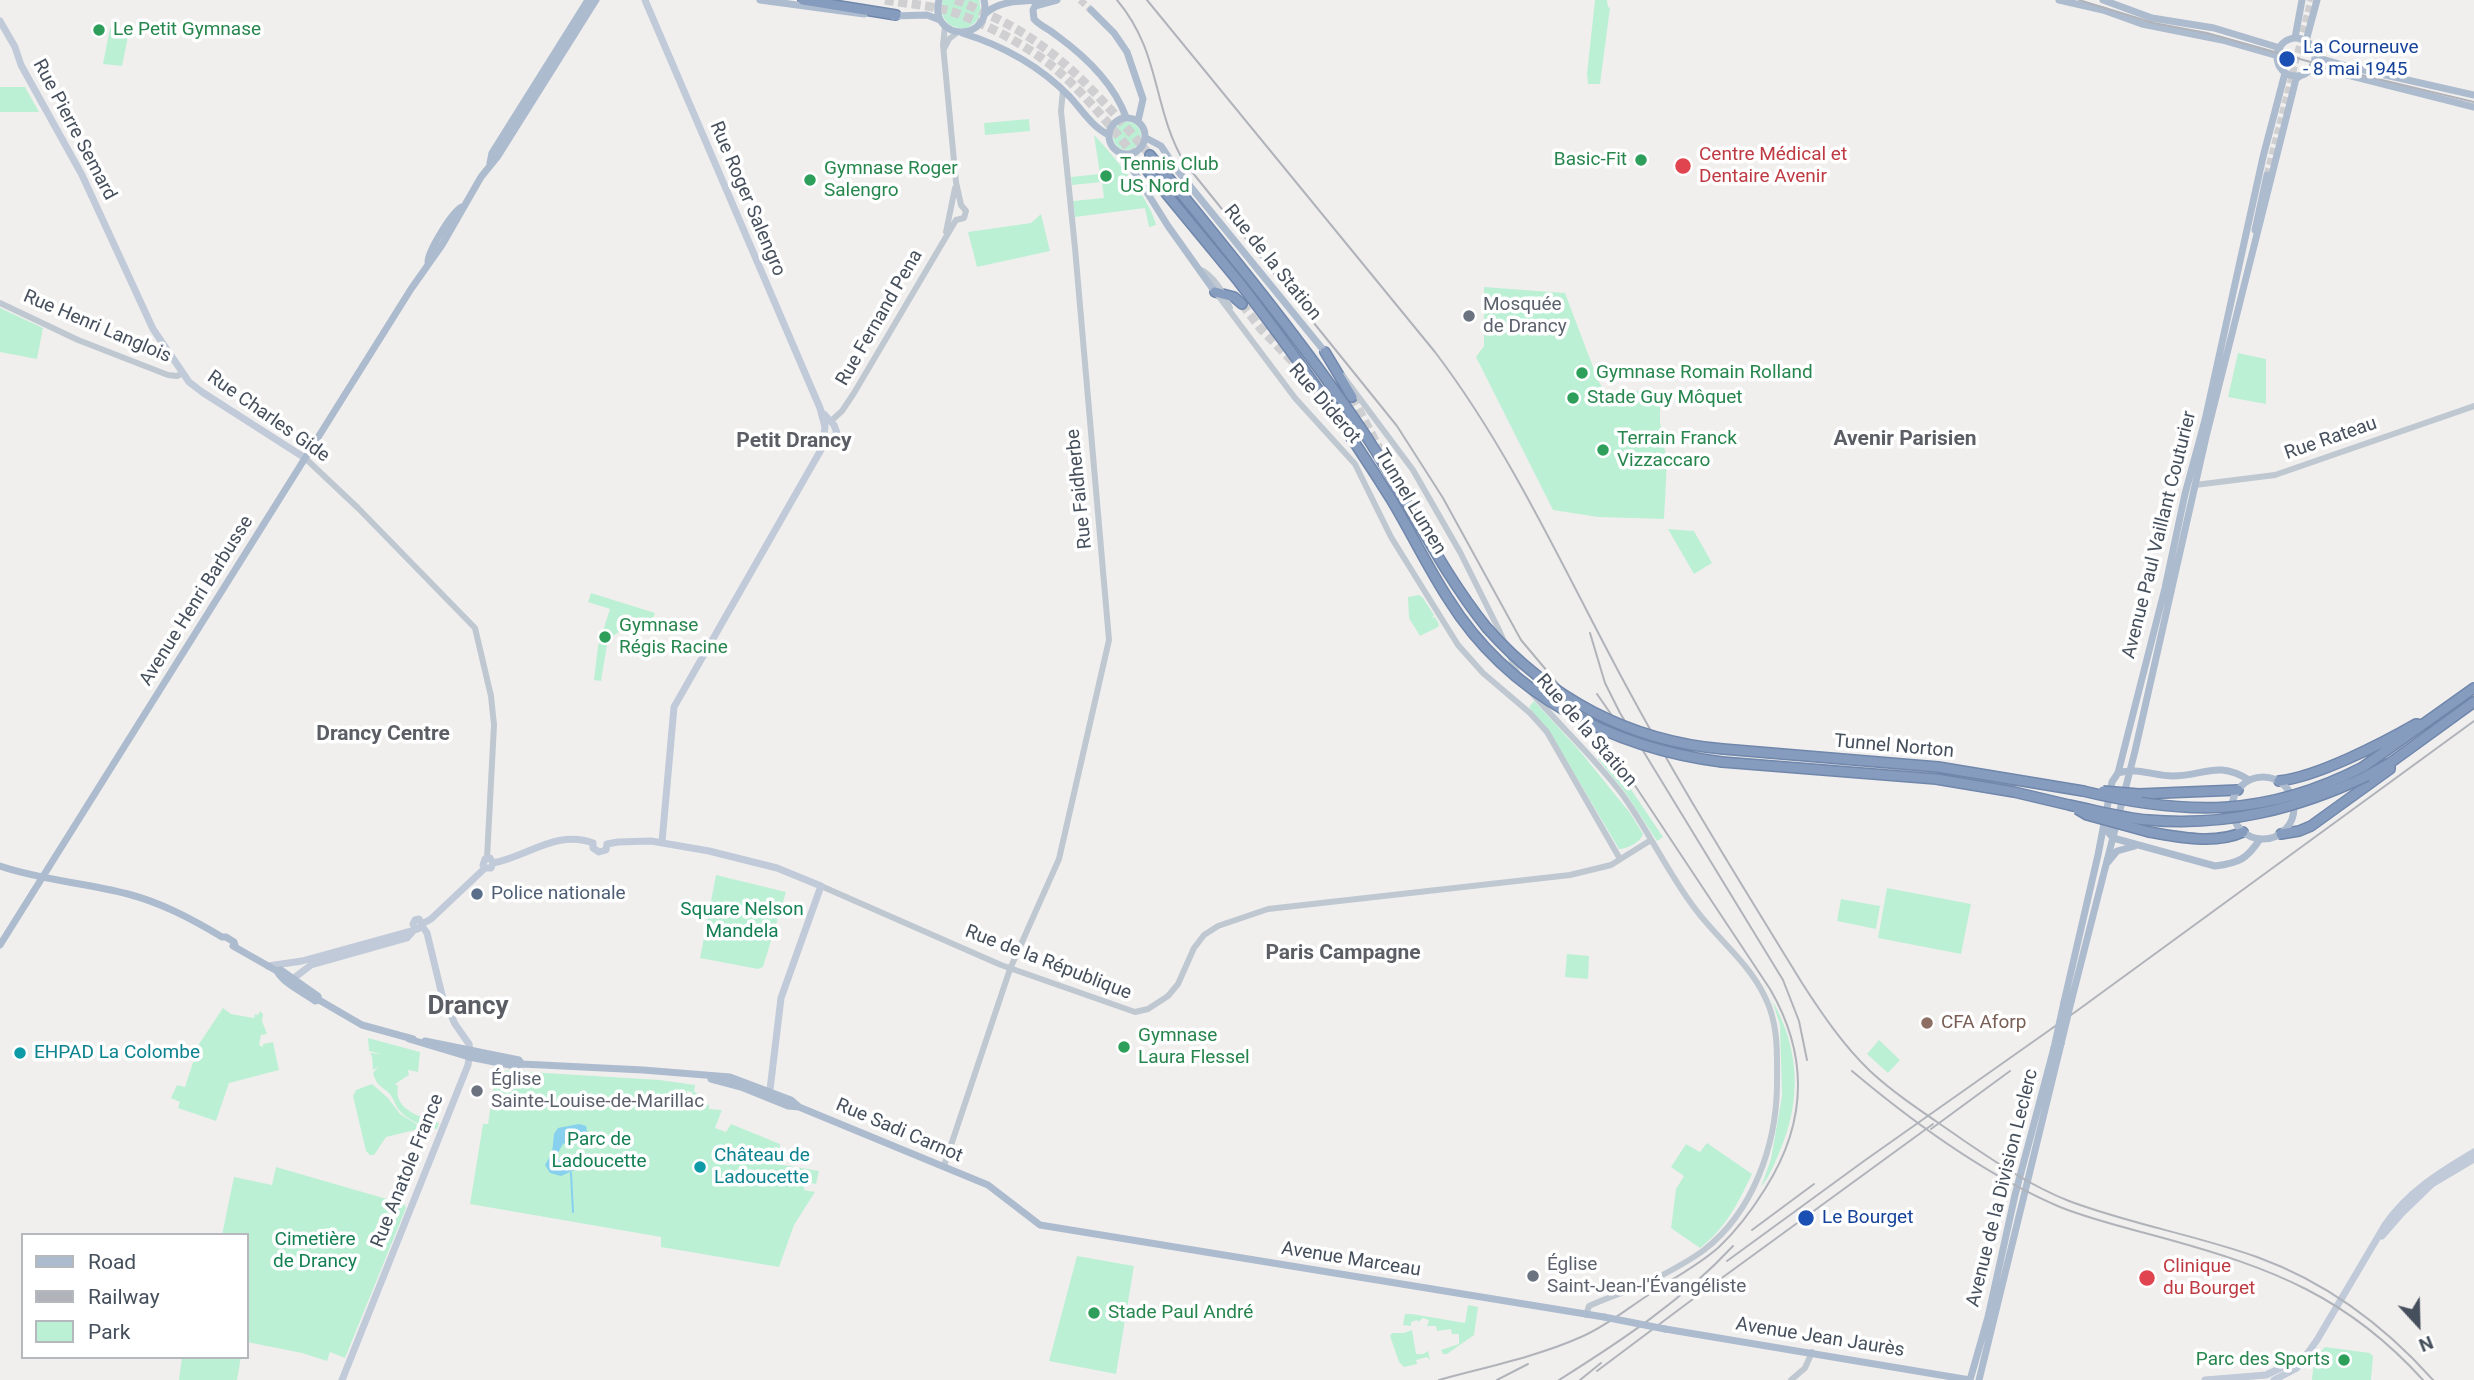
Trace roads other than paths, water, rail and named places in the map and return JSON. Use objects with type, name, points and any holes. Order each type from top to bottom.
[{"type":"highway","points":[[803,0],[896,15]]},
{"type":"highway","name":"Tunnel Lumen","points":[[1150,155],[1268,300],[1326,378],[1404,495],[1460,594],[1487,628],[1547,685],[1597,715],[1645,735],[1682,744],[1723,749]]},
{"type":"highway","name":"Tunnel Lumen","points":[[1141,163],[1270,323],[1352,439],[1449,601],[1482,644],[1519,679],[1574,717],[1656,749],[1722,762]]},
{"type":"highway","points":[[1220,294],[1234,297],[1242,304]]},
{"type":"highway","points":[[1325,352],[1352,397]]},
{"type":"highway","points":[[2069,805],[2147,820],[2182,822],[2236,819],[2310,801],[2365,771],[2421,725],[2474,688]]},
{"type":"highway","points":[[2083,791],[2151,805],[2184,808],[2229,808],[2281,799],[2389,763],[2474,702]]},
{"type":"highway","points":[[2279,781],[2305,775],[2350,757],[2416,724],[2421,725]]},
{"type":"highway","name":"Tunnel Norton","points":[[1723,749],[1938,767],[2083,791]]},
{"type":"highway","name":"Tunnel Norton","points":[[1722,762],[1900,775],[2014,792],[2069,805]]},
{"type":"highway","points":[[2281,834],[2311,826],[2389,769],[2389,763]]},
{"type":"highway","points":[[2083,791],[2153,794],[2238,790]]},
{"type":"highway","points":[[2069,805],[2087,815],[2149,832],[2192,838],[2214,838],[2243,832]]},
{"type":"main road","points":[[490,163],[492,153],[588,0]]},
{"type":"main road","points":[[490,163],[498,156],[596,0]]},
{"type":"main road","name":"Rue Roger Salengro","points":[[645,0],[827,424]]},
{"type":"main road","points":[[760,0],[837,12],[886,16],[927,15],[1016,55],[1063,90],[1099,130],[1109,135]]},
{"type":"main road","points":[[939,0],[938,10],[943,23]]},
{"type":"main road","points":[[984,0],[985,15]]},
{"type":"main road","points":[[960,32],[978,26],[993,6],[1007,2],[1057,0]]},
{"type":"main road","points":[[1057,0],[1035,6],[1034,19],[1095,70],[1118,96],[1126,117]]},
{"type":"main road","points":[[2059,0],[2092,4],[2142,24],[2279,52]]},
{"type":"main road","points":[[2104,0],[2152,18],[2214,29],[2279,52]]},
{"type":"main road","points":[[2295,38],[2302,0]]},
{"type":"main road","points":[[2306,41],[2317,0]]},
{"type":"main road","points":[[1091,10],[1114,33],[1127,52],[1143,99],[1138,121]]},
{"type":"main road","name":"Rue Pierre Semard","points":[[0,21],[15,47],[21,65],[82,175],[120,254]]},
{"type":"main road","points":[[2295,38],[2306,41],[2312,47],[2315,57],[2312,66],[2300,76],[2285,74],[2278,65],[2279,52],[2288,40],[2295,38]]},
{"type":"main road","points":[[2315,57],[2474,95]]},
{"type":"main road","points":[[2312,66],[2474,107]]},
{"type":"main road","name":"Avenue Paul Vaillant Couturier","points":[[2067,1002],[2130,769],[2231,322],[2230,299],[2285,74]]},
{"type":"main road","name":"Avenue Paul Vaillant Couturier","points":[[2067,1002],[2112,782],[2118,773],[2231,322],[2246,286],[2296,79],[2300,76]]},
{"type":"main road","points":[[1131,169],[1135,153],[1146,138],[1144,128],[1138,121],[1126,117],[1114,123],[1109,135],[1114,149],[1123,154],[1135,153]]},
{"type":"main road","name":"Rue de la Station","points":[[1146,138],[1161,146],[1177,170],[1325,352]]},
{"type":"main road","name":"Rue Diderot","points":[[1123,154],[1199,269],[1220,294]]},
{"type":"main road","name":"Avenue Henri Barbusse","points":[[0,945],[420,274],[428,262],[433,260],[444,235],[490,163]]},
{"type":"main road","points":[[2231,322],[2266,175]]},
{"type":"main road","name":"Rue Charles Gide","points":[[120,254],[153,329],[183,373],[202,392],[305,458]]},
{"type":"main road","points":[[663,842],[674,707],[822,449],[827,438],[827,424],[837,429],[835,435],[827,438]]},
{"type":"main road","points":[[2118,773],[2130,769],[2176,776],[2222,769],[2240,774],[2249,780]]},
{"type":"main road","points":[[2259,777],[2270,777],[2279,781],[2291,794],[2294,803],[2292,820],[2281,834],[2260,839],[2243,832],[2233,816],[2234,798],[2238,790],[2249,780],[2259,777]]},
{"type":"main road","points":[[2108,803],[2112,812],[2108,832],[2113,838],[2215,866],[2232,864],[2249,855],[2260,839]]},
{"type":"main road","points":[[651,841],[664,831]]},
{"type":"main road","name":"Rue de la République","points":[[490,861],[557,841],[586,840],[593,843],[601,839],[607,844],[651,841],[743,858],[821,886]]},
{"type":"main road","points":[[2107,862],[2124,848],[2139,845]]},
{"type":"main road","points":[[294,978],[311,965],[407,938],[485,868],[491,868],[490,861]]},
{"type":"main road","points":[[0,866],[155,902],[226,937],[296,989],[319,1000]]},
{"type":"main road","points":[[769,1095],[781,998],[821,886]]},
{"type":"main road","points":[[268,966],[302,961],[420,926]]},
{"type":"main road","points":[[420,926],[427,932],[442,995],[470,1054]]},
{"type":"main road","points":[[296,989],[294,978],[302,961]]},
{"type":"main road","points":[[279,975],[281,970],[294,978],[318,996],[319,1000]]},
{"type":"main road","points":[[304,970],[306,986]]},
{"type":"main road","name":"Rue Sadi Carnot","points":[[319,1000],[362,1025],[515,1066],[522,1063],[730,1077],[788,1106],[799,1107],[988,1185],[1032,1220]]},
{"type":"main road","name":"Avenue de la Division Leclerc","points":[[1979,1380],[2061,1044],[2067,1002]]},
{"type":"main road","name":"Avenue de la Division Leclerc","points":[[1970,1380],[1988,1317],[2015,1195],[2067,1002]]},
{"type":"main road","name":"Rue Anatole France","points":[[342,1380],[470,1054]]},
{"type":"main road","points":[[2274,1380],[2297,1368],[2326,1328],[2394,1213],[2428,1180],[2474,1152]]},
{"type":"main road","points":[[2378,1240],[2432,1184],[2474,1159]]},
{"type":"main road","name":"Avenue Marceau","points":[[1032,1220],[1047,1226],[1665,1329]]},
{"type":"main road","name":"Avenue Jean Jaurès","points":[[1665,1329],[1970,1380]]},
{"type":"main road","points":[[2205,1380],[2253,1378],[2278,1371],[2303,1358]]},
{"type":"street","points":[[943,23],[956,182],[961,205],[966,213],[962,219],[954,218],[952,207],[956,182]]},
{"type":"street","points":[[944,49],[949,38],[960,32]]},
{"type":"street","points":[[1060,111],[1063,90]]},
{"type":"street","points":[[1060,111],[1075,103]]},
{"type":"street","name":"Rue Faidherbe","points":[[944,1166],[1010,969],[1059,859],[1109,635],[1082,334],[1078,315],[1075,248],[1060,111]]},
{"type":"street","points":[[952,207],[961,205]]},
{"type":"street","name":"Rue Fernand Pena","points":[[837,429],[841,413],[944,240],[954,218]]},
{"type":"street","name":"Rue Diderot","points":[[1220,294],[1233,316],[1295,398],[1355,464],[1377,512],[1403,558],[1458,645],[1483,673],[1530,713],[1547,732],[1620,859]]},
{"type":"street","name":"Rue Henri Langlois","points":[[0,303],[78,340],[168,375],[177,376],[183,373]]},
{"type":"street","name":"Rue de la Station","points":[[1325,352],[1413,470],[1460,552],[1522,682],[1622,795],[1691,905],[1719,940],[1740,958],[1764,995],[1774,1021],[1777,1035],[1777,1111],[1774,1130],[1758,1175],[1741,1209],[1725,1230],[1706,1248],[1651,1281],[1590,1306],[1586,1315]]},
{"type":"street","name":"Rue Rateau","points":[[2195,485],[2275,475],[2474,406]]},
{"type":"street","points":[[821,410],[841,413]]},
{"type":"street","name":"Rue Fernand Pena","points":[[827,424],[841,413]]},
{"type":"street","name":"Rue Charles Gide","points":[[305,458],[476,626],[494,725],[490,861]]},
{"type":"street","name":"Rue de la République","points":[[821,886],[1010,969],[1141,1012],[1168,996],[1178,984],[1194,948],[1204,935],[1218,926],[1268,909],[1570,875],[1611,866],[1651,840]]},
{"type":"street","points":[[1602,1317],[1600,1310],[1609,1297]]},
{"type":"street","points":[[1791,1380],[1805,1368],[1812,1352]]},
{"type":"water","points":[[579,1124],[586,1126],[587,1132],[563,1144],[556,1156],[561,1161],[578,1164],[579,1168],[561,1176],[550,1173],[545,1165],[552,1153],[554,1134],[558,1128]]},
{"type":"waterway","points":[[571,1173],[573,1212]]},
{"type":"tunnel","points":[[885,0],[959,14],[1023,46],[1069,81],[1141,163]]},
{"type":"tunnel","points":[[955,0],[1014,28],[1058,58],[1096,94],[1150,155]]},
{"type":"tunnel","points":[[1080,0],[1091,10]]},
{"type":"tunnel","points":[[2267,175],[2311,0]]},
{"type":"tunnel","points":[[1242,304],[1261,329],[1299,368]]},
{"type":"tunnel","points":[[1352,397],[1390,469]]},
{"type":"tram line","points":[[2079,0],[2154,23],[2207,33],[2332,68],[2474,102]]},
{"type":"tram line","points":[[1852,1071],[1952,1147],[2032,1194],[2087,1216],[2241,1262],[2306,1289],[2366,1327],[2395,1351],[2423,1380]]},
{"type":"railway","points":[[1117,0],[1142,40],[1166,121],[1184,162],[1397,426],[1443,498],[1521,640],[1579,709],[1628,775],[1770,989],[1792,1039],[1798,1089],[1789,1139],[1779,1164],[1760,1197],[1719,1247],[1591,1333],[1529,1356],[1439,1380]]},
{"type":"railway","points":[[1147,0],[1435,352],[1463,392],[1515,475],[1629,691],[1692,802],[1802,983],[1833,1029],[1860,1061],[1915,1107],[2014,1174],[2041,1188],[2092,1209],[2257,1257],[2307,1279],[2374,1324],[2395,1341],[2433,1380]]},
{"type":"railway","points":[[1590,633],[1605,683],[1620,713],[1783,980],[1799,1021],[1807,1060]]},
{"type":"railway","points":[[1597,694],[1613,717]]},
{"type":"railway","points":[[1727,1261],[2078,1010],[2474,721]]},
{"type":"railway","points":[[1931,1129],[2010,1071]]},
{"type":"railway","points":[[1597,1371],[1933,1124]]},
{"type":"railway","points":[[1752,1230],[1814,1184]]},
{"type":"railway","points":[[1559,1380],[1628,1335],[1672,1302],[1733,1246]]},
{"type":"railway","points":[[1580,1380],[1601,1363]]},
{"type":"railway","points":[[1497,1380],[1528,1364]]},
{"type":"place","name":"Le Petit Gymnase","points":[[99,30]]},
{"type":"place","name":"La Courneuve - 8 mai 1945","points":[[2287,59]]},
{"type":"place","name":"Basic-Fit","points":[[1641,160]]},
{"type":"place","name":"Centre Médical et Dentaire Avenir","points":[[1683,166]]},
{"type":"place","name":"Tennis Club US Nord","points":[[1106,176]]},
{"type":"place","name":"Gymnase Roger Salengro","points":[[810,180]]},
{"type":"place","name":"Mosquée de Drancy","points":[[1469,316]]},
{"type":"place","name":"Gymnase Romain Rolland","points":[[1582,373]]},
{"type":"place","name":"Stade Guy Môquet","points":[[1573,398]]},
{"type":"place","name":"Terrain Franck Vizzaccaro","points":[[1603,450]]},
{"type":"place","name":"Gymnase Régis Racine","points":[[605,637]]},
{"type":"place","name":"Police nationale","points":[[477,894]]},
{"type":"place","name":"CFA Aforp","points":[[1927,1023]]},
{"type":"place","name":"Gymnase Laura Flessel","points":[[1124,1047]]},
{"type":"place","name":"EHPAD La Colombe","points":[[20,1053]]},
{"type":"place","name":"Église Sainte-Louise-de-Marillac","points":[[477,1091]]},
{"type":"place","name":"Château de Ladoucette","points":[[700,1167]]},
{"type":"place","name":"Le Bourget","points":[[1806,1218]]},
{"type":"place","name":"Église Saint-Jean-l'Évangéliste","points":[[1533,1276]]},
{"type":"place","name":"Clinique du Bourget","points":[[2147,1278]]},
{"type":"place","name":"Stade Paul André","points":[[1094,1313]]},
{"type":"place","name":"Parc des Sports","points":[[2344,1360]]},
{"type":"district","name":"Avenir Parisien","points":[[1905,440]]},
{"type":"district","name":"Petit Drancy","points":[[794,442]]},
{"type":"district","name":"Drancy Centre","points":[[383,735]]},
{"type":"district","name":"Paris Campagne","points":[[1343,954]]},
{"type":"district","name":"Drancy","points":[[468,1007]]},
{"type":"park label","name":"Square Nelson Mandela","points":[[742,921]]},
{"type":"park label","name":"Parc de Ladoucette","points":[[599,1151]]},
{"type":"park label","name":"Cimetière de Drancy","points":[[315,1251]]}]
